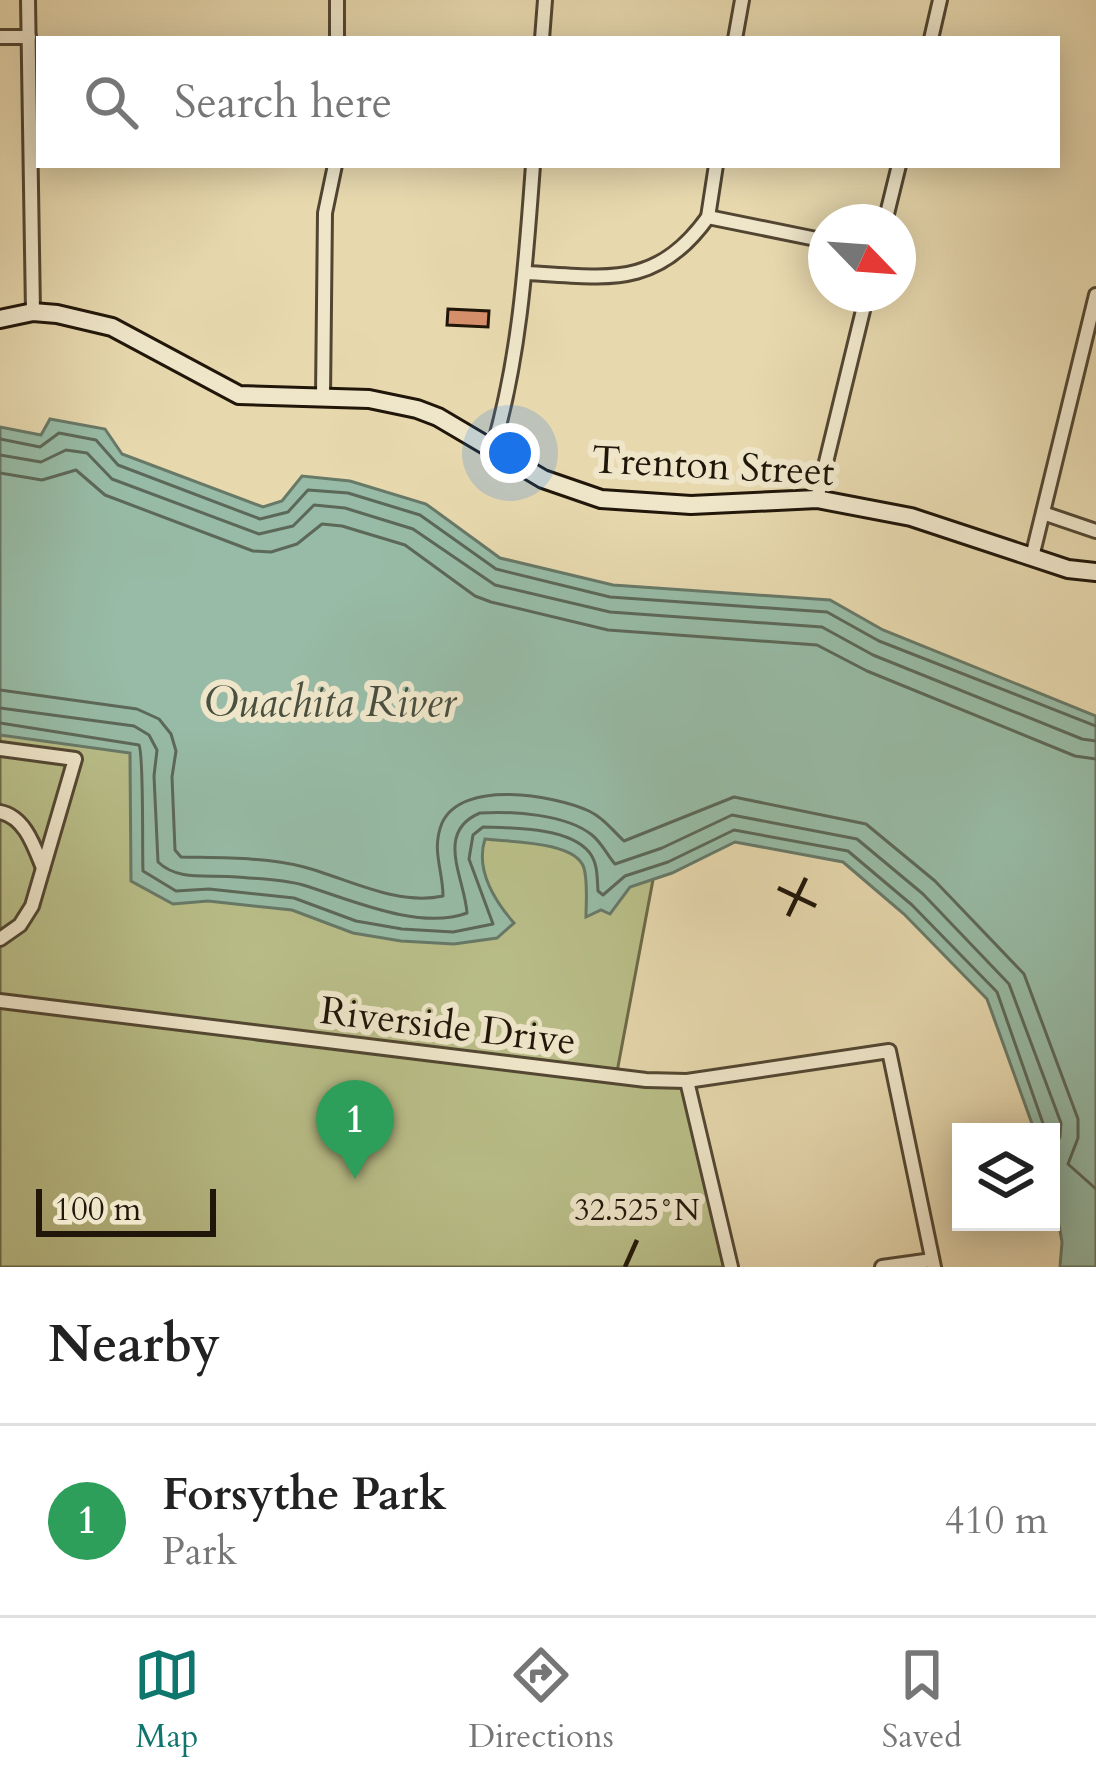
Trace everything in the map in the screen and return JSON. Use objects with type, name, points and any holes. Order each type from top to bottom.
[{"type":"street","points":[[28,0],[33,313]]},
{"type":"street","points":[[337,0],[338,36]]},
{"type":"street","points":[[542,36],[545,0]]},
{"type":"street","points":[[736,36],[742,0]]},
{"type":"street","points":[[932,36],[940,0]]},
{"type":"street","points":[[0,37],[29,37]]},
{"type":"street","points":[[323,397],[326,213],[334,168]]},
{"type":"street","points":[[493,448],[508,397],[526,273],[533,168]]},
{"type":"street","points":[[526,273],[618,278],[668,261],[707,217],[715,168]]},
{"type":"street","points":[[889,204],[898,168]]},
{"type":"street","points":[[707,217],[808,237]]},
{"type":"street","points":[[1032,557],[1096,296]]},
{"type":"street","points":[[817,500],[863,312]]},
{"type":"street","name":"Trenton Street","points":[[0,319],[33,313],[72,316],[112,327],[239,394],[368,399],[417,409],[543,479],[601,499],[691,505],[817,500],[911,518],[1068,569],[1096,572]]},
{"type":"street","points":[[1043,513],[1096,531]]},
{"type":"street","points":[[0,749],[75,759],[26,916],[0,939]]},
{"type":"street","points":[[0,812],[10,813],[23,827],[43,868]]},
{"type":"street","name":"Riverside Drive","points":[[0,1001],[646,1080],[687,1081],[890,1051],[933,1263]]},
{"type":"street","points":[[687,1081],[731,1267]]},
{"type":"street","points":[[882,1267],[933,1263]]},
{"type":"shaded area","points":[[0,732],[661,837],[617,1072],[687,1081],[731,1267],[0,1267]]},
{"type":"water","name":"Ouachita River","points":[[50,419],[105,429],[122,454],[263,507],[282,501],[302,476],[350,481],[426,504],[500,558],[613,585],[830,600],[883,630],[1096,716],[1096,1267],[1060,1267],[1060,1123],[1032,1123],[987,999],[904,914],[843,862],[735,842],[672,873],[630,887],[610,914],[601,910],[586,917],[584,868],[569,852],[485,839],[482,862],[488,884],[514,923],[497,938],[454,944],[353,933],[292,910],[208,901],[173,904],[131,881],[130,753],[0,735],[0,427],[41,435]]},
{"type":"building","points":[[448,309],[489,311],[488,327],[447,325]]},
{"type":"place","name":"Forsythe Park","points":[[355,1179]]}]
